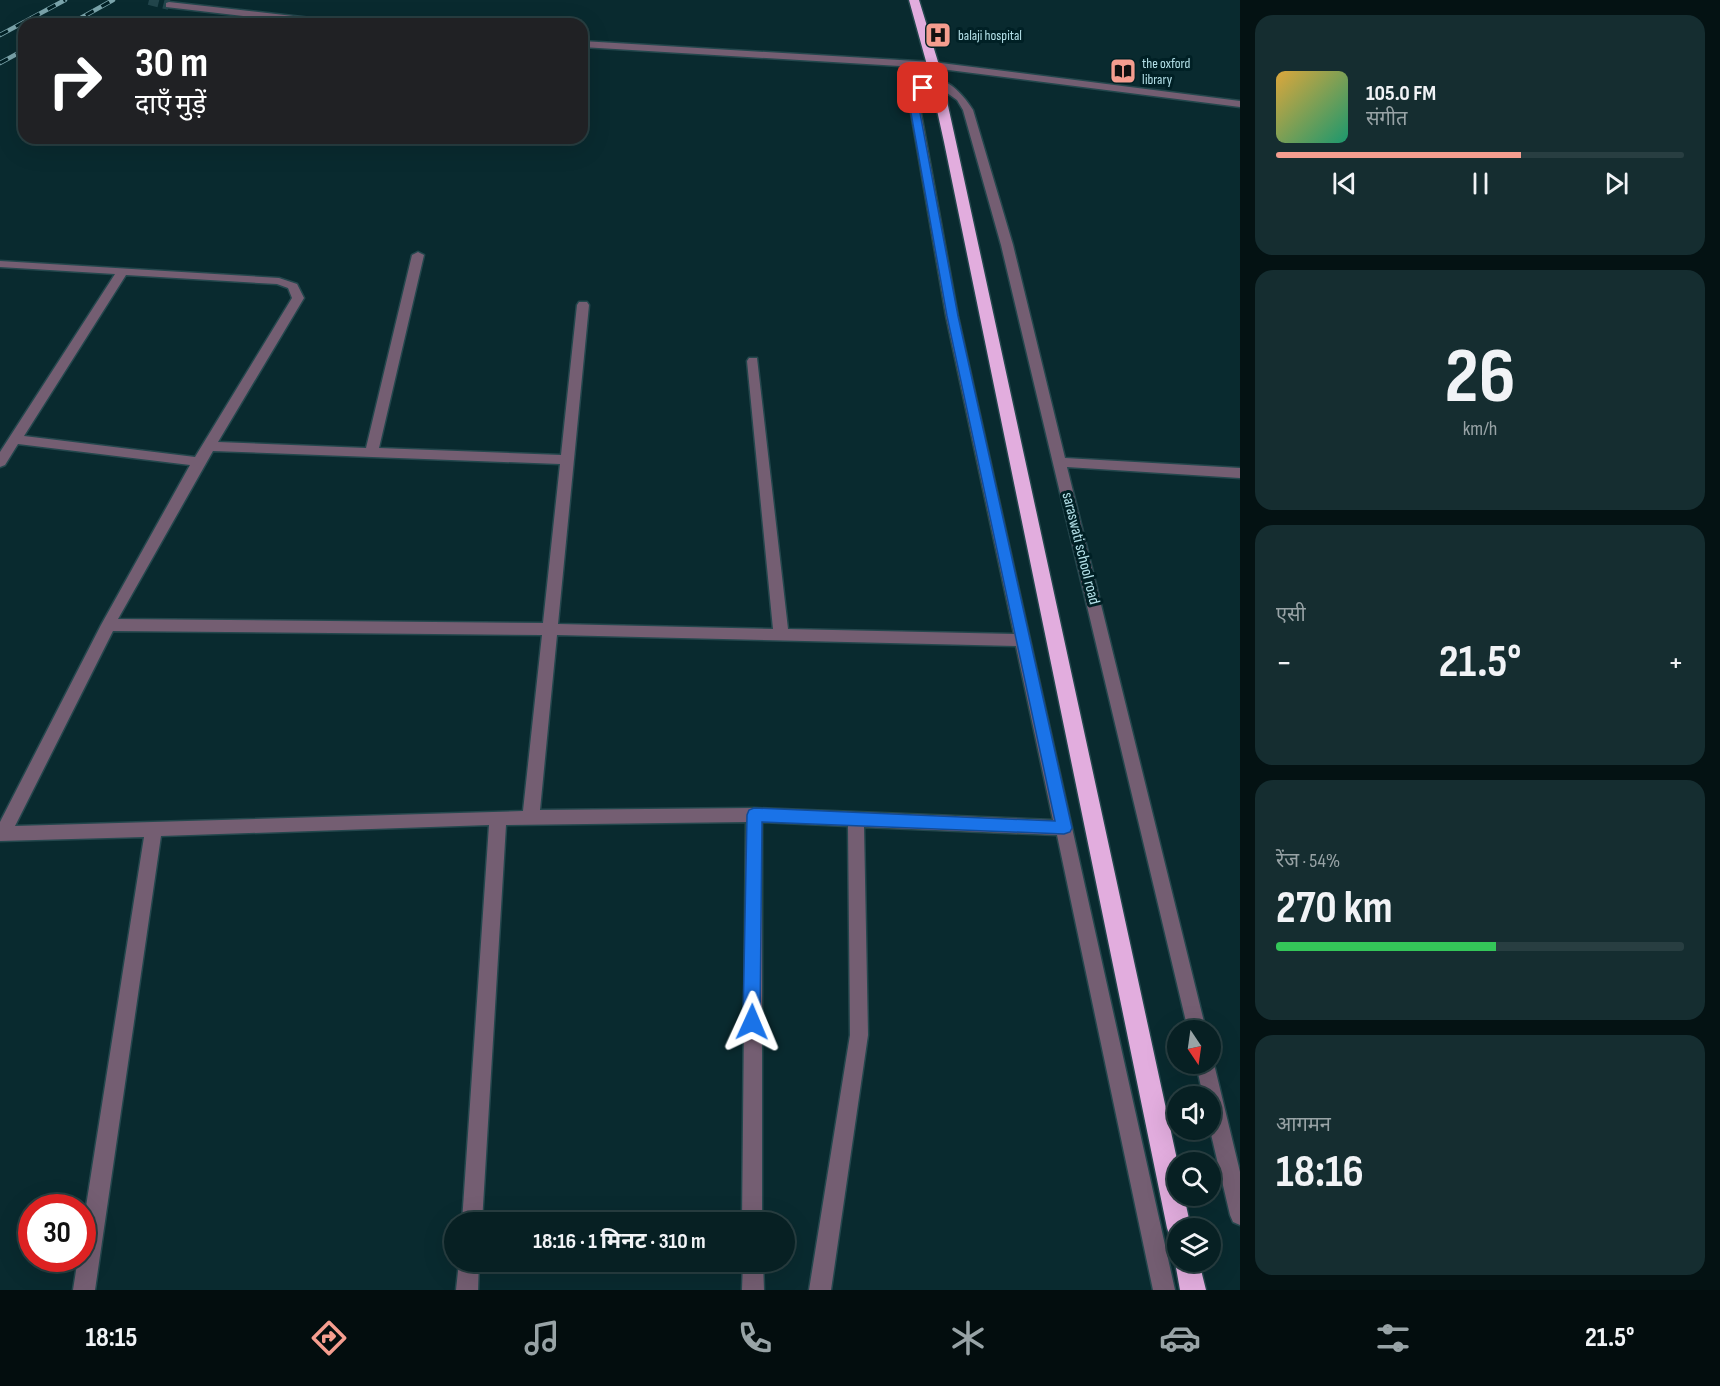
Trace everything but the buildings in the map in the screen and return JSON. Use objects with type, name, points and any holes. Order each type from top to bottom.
[{"type":"highway","points":[[914,0],[933,65],[950,142],[1177,1218]]},
{"type":"highway","points":[[1188,1272],[1193,1290]]},
{"type":"street","points":[[169,5],[284,18]]},
{"type":"street","points":[[588,44],[933,65],[1240,104]]},
{"type":"street","points":[[936,81],[923,88],[916,98],[916,113],[952,316],[1164,1290]]},
{"type":"street","name":"saraswati school road","points":[[936,81],[961,98],[968,110],[1007,245],[1195,1020]]},
{"type":"street","points":[[372,452],[418,255]]},
{"type":"street","points":[[0,264],[279,281],[293,286],[298,298],[199,462],[108,625],[2,834],[531,817],[754,815],[1064,828]]},
{"type":"street","points":[[0,462],[123,271]]},
{"type":"street","points":[[531,817],[583,305]]},
{"type":"street","points":[[753,361],[782,634]]},
{"type":"street","points":[[15,439],[199,462]]},
{"type":"street","points":[[210,446],[567,460]]},
{"type":"street","points":[[1061,462],[1240,473]]},
{"type":"street","points":[[108,625],[550,628],[1024,640]]},
{"type":"street","points":[[752,1212],[754,815]]},
{"type":"street","points":[[473,1212],[498,818]]},
{"type":"street","points":[[820,1290],[859,1035],[856,819]]},
{"type":"street","points":[[84,1290],[154,829]]},
{"type":"street","points":[[1207,1074],[1240,1215]]},
{"type":"street","points":[[467,1290],[468,1272]]},
{"type":"street","points":[[753,1272],[753,1290]]},
{"type":"tunnel","points":[[149,0],[169,5]]},
{"type":"railway","points":[[32,18],[65,0]]},
{"type":"railway","points":[[81,18],[113,0]]},
{"type":"railway","points":[[0,35],[18,25]]},
{"type":"railway","points":[[0,63],[18,53]]},
{"type":"place","name":"balaji hospital","points":[[938,35]]},
{"type":"place","name":"the oxford library","points":[[1123,71]]},
{"type":"route","points":[[752,1022],[754,815],[1064,828],[952,316],[916,113],[916,98],[923,88]]}]
